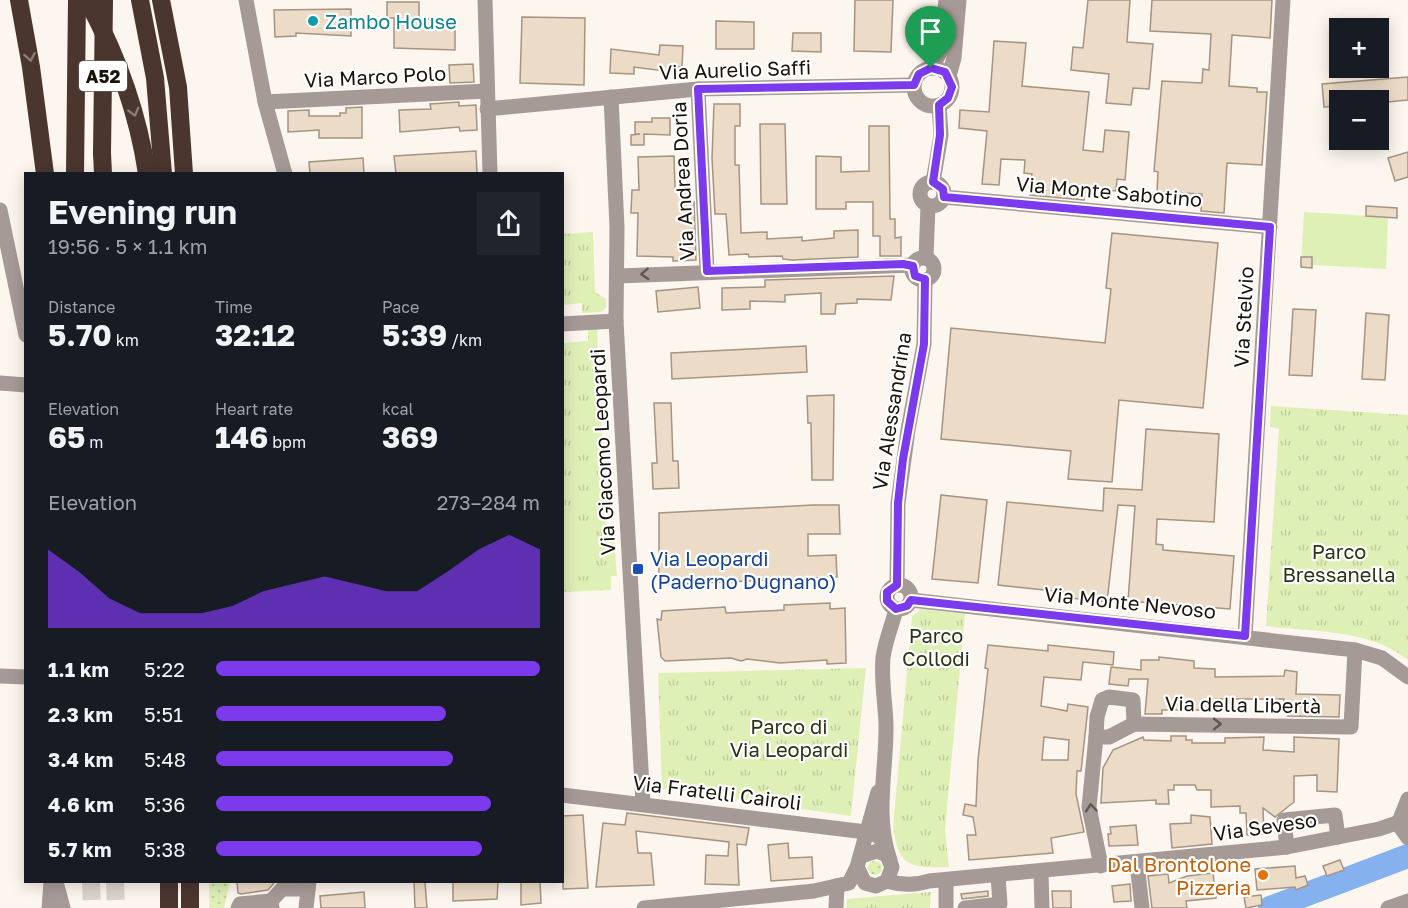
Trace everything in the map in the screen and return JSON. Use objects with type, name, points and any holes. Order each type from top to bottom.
[{"type":"highway","points":[[19,0],[31,67],[45,172]]},
{"type":"highway","name":"A52","points":[[75,172],[77,0]]},
{"type":"highway","points":[[87,0],[105,35],[130,98],[147,172]]},
{"type":"highway","name":"A52","points":[[103,172],[104,0]]},
{"type":"highway","points":[[140,0],[155,78],[163,172]]},
{"type":"highway","points":[[163,0],[171,40],[182,126],[184,172]]},
{"type":"highway","points":[[169,883],[169,908]]},
{"type":"highway","points":[[190,883],[190,908]]},
{"type":"street","points":[[246,0],[265,102],[284,172]]},
{"type":"street","points":[[485,0],[490,172]]},
{"type":"street","points":[[931,68],[940,53],[946,0]]},
{"type":"street","points":[[949,76],[941,69],[931,68],[919,74],[914,91],[921,102],[933,106],[939,105],[951,92],[949,76],[954,58],[959,0]]},
{"type":"street","name":"Via Stelvio","points":[[1245,636],[1283,0]]},
{"type":"street","name":"Via Aurelio Saffi","points":[[487,109],[698,89],[914,85]]},
{"type":"street","name":"Via Andrea Doria","points":[[698,89],[707,271]]},
{"type":"street","name":"Via Marco Polo","points":[[265,102],[487,91]]},
{"type":"street","name":"Via Giacomo Leopardi","points":[[611,97],[618,276],[616,321],[643,804]]},
{"type":"street","name":"Via Alessandrina","points":[[897,585],[898,503],[903,459],[924,344],[925,279],[932,276],[934,269],[932,262],[919,262],[928,206],[922,201],[920,194],[923,187],[933,182],[940,135],[939,105]]},
{"type":"street","points":[[928,206],[936,206],[944,197],[943,189],[933,182]]},
{"type":"street","name":"Via Monte Sabotino","points":[[944,197],[1270,227]]},
{"type":"street","points":[[0,210],[24,325]]},
{"type":"street","points":[[618,276],[919,262]]},
{"type":"street","points":[[564,324],[616,321]]},
{"type":"street","points":[[0,383],[24,385]]},
{"type":"street","points":[[897,585],[908,588],[911,600],[907,606],[896,609],[889,604],[886,597],[890,589],[897,585]]},
{"type":"street","name":"Via Monte Nevoso","points":[[911,600],[1354,650],[1382,658],[1408,677]]},
{"type":"street","points":[[644,908],[694,906],[814,891],[837,896],[887,881],[892,872],[891,861],[883,840],[881,782],[886,722],[883,657],[896,609]]},
{"type":"street","name":"Via della Libertà","points":[[1096,737],[1109,737],[1134,724],[1351,727],[1354,650]]},
{"type":"street","points":[[0,676],[24,677]]},
{"type":"street","points":[[1101,866],[1089,807],[1097,717],[1102,700],[1109,697],[1133,700],[1134,724]]},
{"type":"street","points":[[837,896],[853,879],[860,862],[866,832],[881,782]]},
{"type":"street","name":"Via Fratelli Cairoli","points":[[564,795],[866,832],[879,835],[883,840]]},
{"type":"street","points":[[1408,799],[1403,822],[1408,838]]},
{"type":"street","points":[[1287,847],[1284,820],[1335,815],[1338,837]]},
{"type":"street","name":"Via Seveso","points":[[887,881],[900,885],[919,885],[928,881],[1041,873],[1287,847],[1403,822]]},
{"type":"street","points":[[860,862],[877,851],[891,861]]},
{"type":"street","name":"Via Seveso","points":[[891,861],[900,870],[928,881]]},
{"type":"street","points":[[860,862],[861,879],[870,885]]},
{"type":"street","points":[[1137,863],[1142,908]]},
{"type":"street","points":[[1041,873],[1042,908]]},
{"type":"street","points":[[965,908],[1000,904],[998,876]]},
{"type":"street","points":[[946,880],[946,908]]},
{"type":"street","points":[[49,908],[53,883]]},
{"type":"street","points":[[53,883],[63,908]]},
{"type":"street","points":[[238,908],[240,904],[272,905],[282,889],[309,886],[306,908]]},
{"type":"street","points":[[1388,908],[1408,901]]},
{"type":"green space","points":[[1304,212],[1388,217],[1386,269],[1312,265],[1312,268],[1301,267]]},
{"type":"green space","points":[[593,232],[595,292],[606,299],[606,308],[601,312],[582,313],[582,303],[564,305],[564,234]]},
{"type":"green space","points":[[597,329],[607,540],[614,540],[617,576],[611,576],[611,590],[564,592],[564,343],[588,341],[588,330]]},
{"type":"green space","name":"Parco Bressanella","points":[[1271,406],[1408,415],[1408,660],[1376,642],[1359,637],[1266,626],[1279,429],[1270,426]]},
{"type":"green space","points":[[589,523],[591,576],[564,577],[564,525]]},
{"type":"green space","name":"Parco Collodi","points":[[921,609],[965,614],[945,830],[949,867],[925,867],[909,863],[899,851],[893,827],[912,616]]},
{"type":"green space","name":"Parco di Via Leopardi","points":[[866,668],[851,816],[662,789],[658,673]]},
{"type":"green space","points":[[872,861],[878,861],[882,868],[878,875],[872,875],[868,871],[868,865]]},
{"type":"green space","points":[[209,883],[230,883],[224,908],[209,908]]},
{"type":"green space","points":[[931,892],[930,908],[846,908],[847,899]]},
{"type":"building","points":[[855,0],[893,0],[891,52],[854,51]]},
{"type":"building","points":[[1088,0],[1130,0],[1127,42],[1153,44],[1149,89],[1133,88],[1131,105],[1106,103],[1109,74],[1071,70],[1073,47],[1083,48]]},
{"type":"building","points":[[1152,0],[1272,0],[1270,38],[1232,35],[1229,86],[1257,88],[1257,92],[1267,92],[1262,165],[1227,163],[1224,213],[1201,211],[1202,194],[1157,192],[1158,172],[1154,171],[1162,81],[1202,83],[1203,69],[1209,70],[1211,34],[1150,31]]},
{"type":"building","points":[[387,2],[419,2],[419,19],[455,19],[455,50],[394,48],[394,18],[387,18]]},
{"type":"building","name":"Zambo House","points":[[351,9],[351,36],[296,33],[296,36],[275,37],[274,10]]},
{"type":"building","points":[[522,17],[585,18],[584,85],[520,83]]},
{"type":"building","points":[[716,21],[754,22],[754,49],[716,49]]},
{"type":"building","points":[[793,33],[821,33],[821,52],[792,51]]},
{"type":"building","points":[[994,41],[1026,43],[1022,86],[1089,92],[1083,150],[1103,152],[1105,130],[1129,132],[1125,180],[1117,179],[1116,191],[1085,188],[1084,200],[1030,195],[1032,174],[1024,173],[1025,160],[1001,159],[999,185],[982,184],[987,131],[959,128],[960,110],[989,112]]},
{"type":"building","points":[[660,45],[683,46],[682,67],[672,67],[672,72],[634,67],[634,74],[610,73],[611,49],[659,55]]},
{"type":"building","points":[[473,64],[474,82],[450,83],[449,65]]},
{"type":"building","points":[[1408,77],[1408,100],[1389,102],[1389,90],[1329,90],[1329,107],[1324,107],[1322,84]]},
{"type":"building","points":[[459,102],[459,106],[476,105],[477,130],[460,131],[459,127],[400,132],[399,110],[431,109],[430,104]]},
{"type":"building","points":[[714,104],[740,104],[740,126],[735,126],[735,165],[739,165],[741,233],[767,232],[767,239],[802,237],[802,241],[834,238],[834,231],[858,230],[858,257],[792,260],[783,259],[782,256],[729,255],[726,214],[715,214],[712,158]]},
{"type":"building","points":[[362,107],[362,138],[319,138],[319,130],[288,132],[288,111],[309,110],[309,116],[340,116],[340,113],[346,113],[346,108]]},
{"type":"building","points":[[652,118],[670,118],[670,135],[644,134],[644,145],[631,145],[631,135],[640,134],[635,134],[635,122],[652,122]]},
{"type":"building","points":[[760,124],[785,124],[787,204],[761,204]]},
{"type":"building","points":[[869,126],[889,126],[890,219],[895,219],[895,238],[901,237],[901,256],[880,256],[880,236],[873,236],[873,202],[846,202],[846,209],[816,209],[816,156],[841,157],[841,172],[869,171]]},
{"type":"building","points":[[476,151],[477,172],[396,172],[394,156]]},
{"type":"building","points":[[1408,152],[1408,177],[1395,181],[1388,158]]},
{"type":"building","points":[[674,156],[675,188],[690,188],[690,202],[694,202],[696,260],[673,261],[673,257],[637,256],[638,213],[631,213],[632,190],[639,190],[638,157]]},
{"type":"building","points":[[363,158],[364,172],[310,172],[309,162]]},
{"type":"building","points":[[1366,206],[1397,208],[1397,218],[1366,216]]},
{"type":"building","points":[[1112,233],[1218,243],[1203,408],[1119,400],[1112,482],[1068,479],[1071,451],[941,439],[951,328],[1105,343],[1111,289],[1106,288]]},
{"type":"building","points":[[1301,257],[1312,257],[1312,268],[1301,267]]},
{"type":"building","points":[[894,276],[891,300],[857,299],[857,303],[836,304],[835,314],[821,314],[821,293],[785,295],[785,302],[750,301],[750,309],[722,310],[722,288],[765,287],[765,280]]},
{"type":"building","points":[[698,287],[700,308],[658,312],[656,291]]},
{"type":"building","points":[[1293,309],[1316,310],[1312,376],[1289,375]]},
{"type":"building","points":[[1366,313],[1389,315],[1385,380],[1362,379]]},
{"type":"building","points":[[806,346],[807,372],[672,379],[671,353]]},
{"type":"building","points":[[834,395],[833,480],[812,480],[811,423],[808,423],[807,396]]},
{"type":"building","points":[[654,403],[671,403],[673,461],[678,461],[679,488],[653,489],[652,463],[657,463]]},
{"type":"building","points":[[1146,429],[1219,434],[1214,522],[1157,519],[1156,544],[1163,545],[1163,550],[1234,556],[1230,609],[1128,601],[1135,506],[1118,505],[1107,602],[1062,597],[1063,592],[998,585],[1007,502],[1103,511],[1104,488],[1142,490]]},
{"type":"building","points":[[941,495],[987,500],[978,583],[932,579]]},
{"type":"building","points":[[839,505],[840,534],[808,534],[808,556],[836,555],[837,577],[659,585],[659,513]]},
{"type":"building","points":[[830,603],[830,609],[845,608],[846,663],[827,664],[827,660],[780,663],[747,659],[741,661],[731,658],[665,661],[661,657],[657,619],[661,620],[662,611],[725,607],[726,613],[784,610],[784,605]]},
{"type":"building","points":[[988,645],[1048,651],[1048,645],[1114,652],[1113,665],[1083,662],[1081,680],[1044,677],[1041,706],[1067,711],[1068,704],[1088,707],[1081,771],[1077,771],[1076,794],[1084,832],[1051,838],[1053,853],[969,860],[967,835],[976,835],[973,817],[963,815],[965,804],[976,806],[978,760],[988,669],[985,668]],"holes":[[[1044,737],[1069,740],[1068,760],[1042,760]]]},
{"type":"building","points":[[1159,657],[1194,661],[1194,668],[1215,669],[1215,677],[1284,676],[1285,670],[1297,672],[1296,694],[1340,695],[1339,717],[1288,716],[1289,710],[1284,710],[1284,699],[1216,699],[1216,710],[1162,710],[1162,714],[1145,714],[1148,679],[1129,679],[1128,686],[1109,684],[1111,667],[1141,670],[1141,660],[1159,660]]},
{"type":"building","points":[[1171,736],[1186,736],[1186,740],[1192,740],[1192,743],[1225,743],[1225,738],[1264,737],[1263,750],[1294,752],[1294,737],[1339,739],[1337,792],[1317,791],[1317,775],[1294,776],[1294,802],[1275,817],[1263,808],[1264,834],[1247,835],[1246,813],[1240,813],[1240,806],[1211,807],[1211,790],[1197,790],[1195,785],[1174,785],[1174,790],[1168,790],[1169,804],[1156,804],[1156,800],[1101,803],[1103,768],[1113,750],[1143,737],[1144,740],[1171,741]]},
{"type":"building","points":[[627,813],[749,828],[746,845],[737,844],[739,885],[705,884],[706,855],[728,856],[729,842],[636,831],[638,853],[651,853],[654,885],[596,887],[603,823],[625,825]]},
{"type":"building","points":[[583,815],[588,888],[563,889],[564,816]]},
{"type":"building","points":[[1191,815],[1210,817],[1212,844],[1172,848],[1170,824],[1191,823]]},
{"type":"building","points":[[1136,825],[1138,845],[1109,846],[1110,827]]},
{"type":"building","points":[[788,843],[789,858],[812,857],[813,878],[771,881],[768,845]]},
{"type":"building","points":[[1340,860],[1344,870],[1327,876],[1323,866]]},
{"type":"building","points":[[1295,866],[1296,878],[1305,876],[1308,885],[1296,890],[1295,887],[1257,890],[1255,869]]},
{"type":"building","points":[[1213,873],[1216,898],[1186,901],[1187,908],[1152,908],[1148,876],[1168,874],[1169,883],[1187,876]]},
{"type":"building","points":[[237,883],[274,883],[268,890],[238,893]]},
{"type":"building","points":[[414,883],[425,883],[427,908],[415,908]]},
{"type":"building","points":[[453,883],[498,883],[497,899],[453,901]]},
{"type":"building","points":[[521,883],[540,883],[541,903],[521,905]]},
{"type":"building","points":[[1130,884],[1131,901],[1114,902],[1112,886]]},
{"type":"building","points":[[988,891],[988,896],[962,899],[961,894]]},
{"type":"building","points":[[1052,891],[1071,891],[1071,908],[1053,908]]},
{"type":"building","points":[[364,892],[365,908],[321,908],[320,896]]},
{"type":"building","points":[[1261,895],[1262,905],[1246,908],[1244,897]]},
{"type":"waterway","points":[[1270,908],[1408,856]]},
{"type":"tunnel","points":[[91,883],[92,908]]},
{"type":"tunnel","points":[[115,883],[116,908]]},
{"type":"place","name":"Zambo House","points":[[313,21]]},
{"type":"place","name":"Via Leopardi (Paderno Dugnano)","points":[[638,569]]},
{"type":"place","name":"Dal Brontolone Pizzeria","points":[[1263,875]]},
{"type":"route","points":[[931,68],[945,72],[949,76],[952,87],[948,98],[939,105],[942,110],[933,182],[943,189],[944,197],[1270,227],[1245,636],[911,600],[904,609],[896,609],[892,608],[887,601],[887,592],[897,585],[898,503],[903,459],[924,344],[925,279],[915,276],[913,266],[903,264],[707,271],[698,89],[914,85],[919,74],[931,68]]}]
